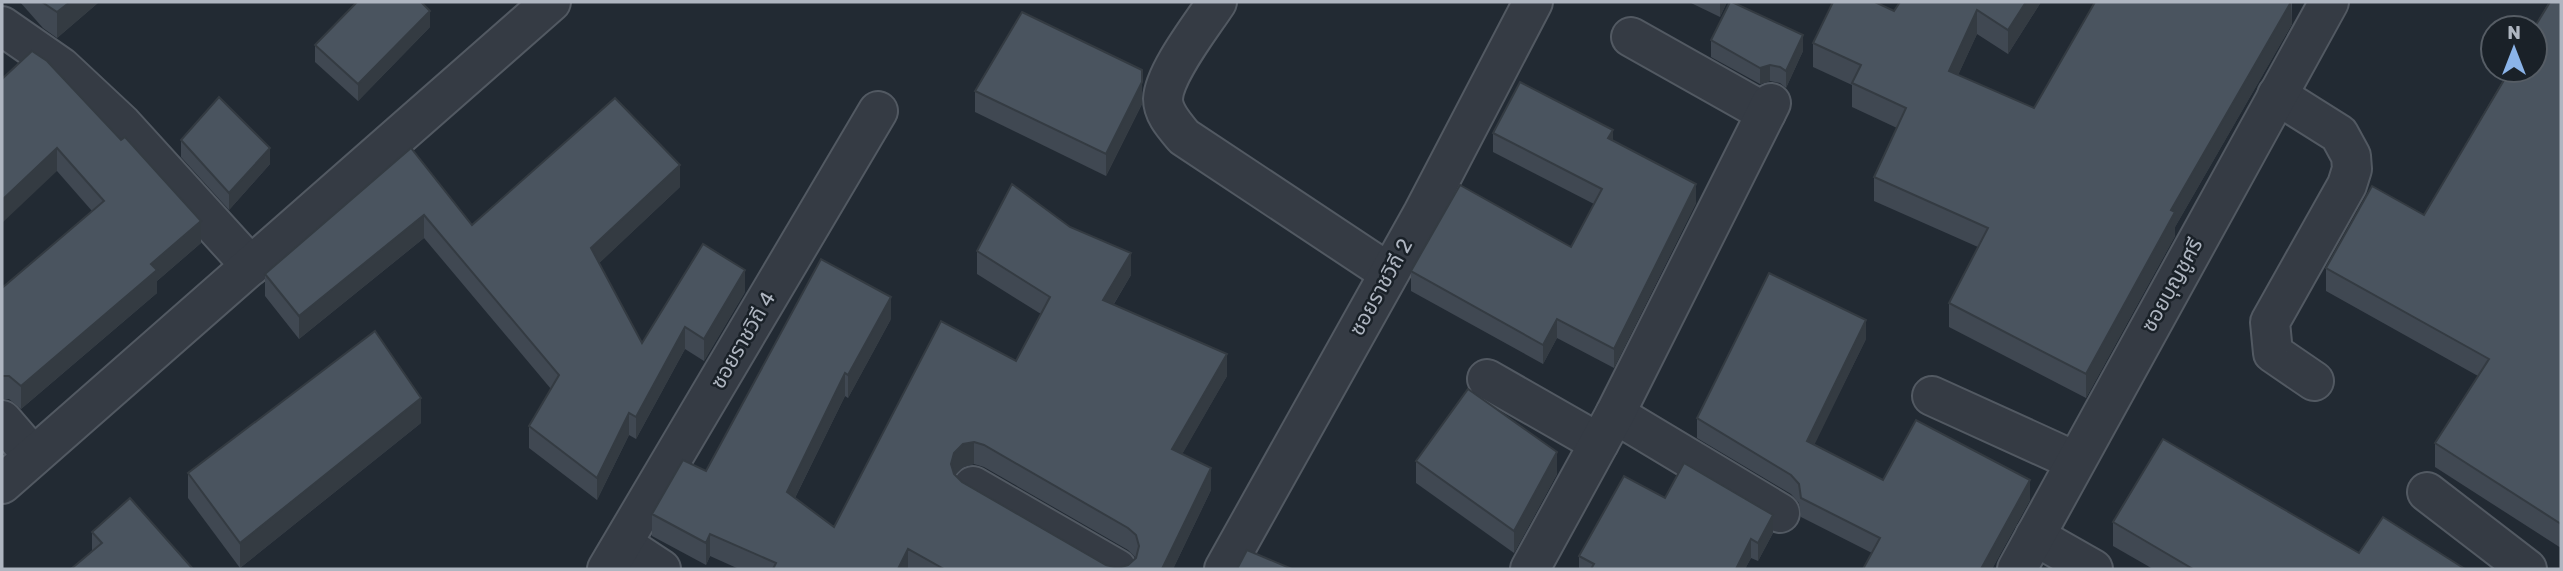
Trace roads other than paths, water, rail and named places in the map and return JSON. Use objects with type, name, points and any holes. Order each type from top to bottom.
[{"type":"street","points":[[1217,2],[1168,78],[1163,101],[1170,121],[1184,137],[1389,273]]},
{"type":"street","name":"ซอยราชวิถี 2","points":[[1224,569],[1389,273],[1534,2]]},
{"type":"street","name":"ซอยบุญชูศรี","points":[[2017,569],[2329,2]]},
{"type":"street","points":[[2,484],[251,266],[539,6]]},
{"type":"street","points":[[2,27],[61,67],[122,124],[251,266]]},
{"type":"street","points":[[1530,569],[1607,429],[1769,108],[1631,37]]},
{"type":"street","points":[[2277,95],[2339,134],[2351,156],[2352,169],[2347,185],[2270,322],[2273,353],[2314,381]]},
{"type":"street","name":"ซอยราชวิถี 4","points":[[615,557],[878,111]]},
{"type":"street","points":[[1487,379],[1607,429],[1780,513]]},
{"type":"street","points":[[1932,396],[2076,461]]},
{"type":"street","points":[[2,421],[33,456]]},
{"type":"street","points":[[973,486],[1117,569]]},
{"type":"street","points":[[2427,492],[2527,569]]},
{"type":"street","points":[[2035,536],[2093,569]]},
{"type":"street","points":[[615,557],[661,569]]}]
